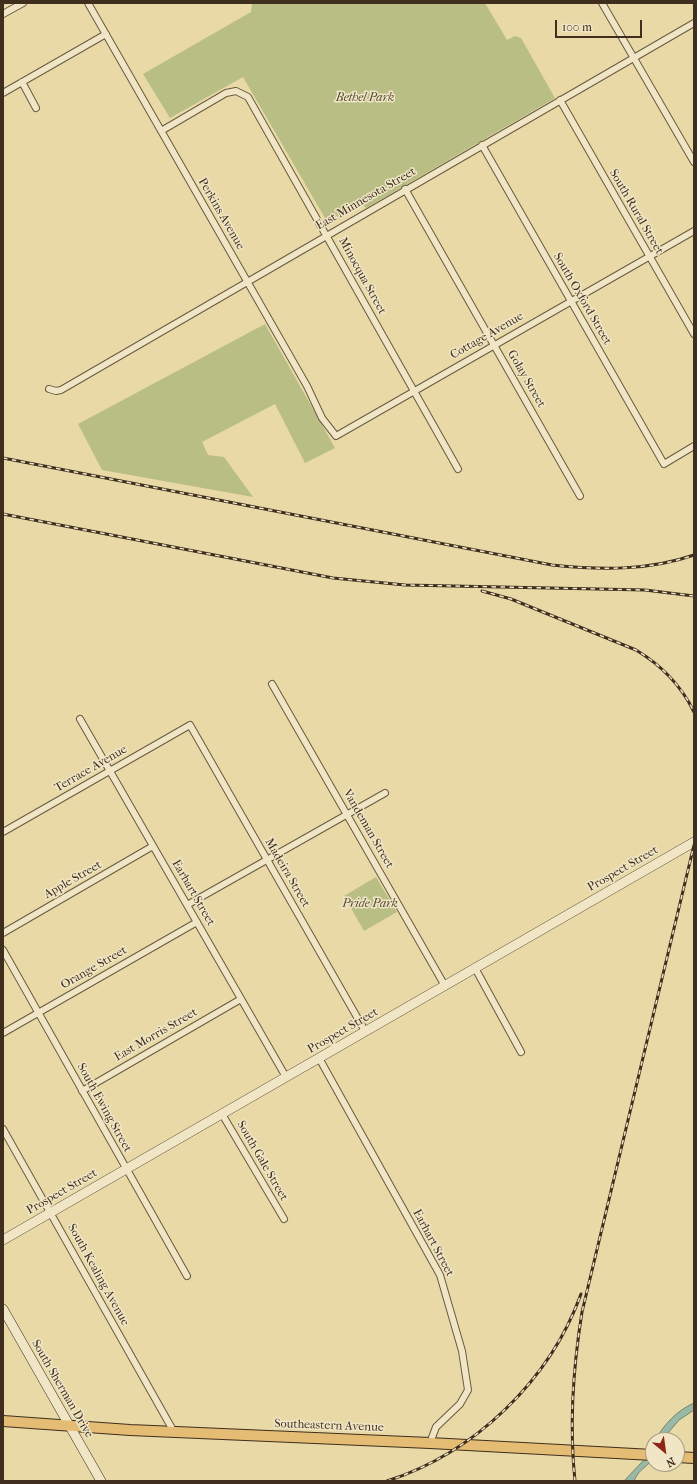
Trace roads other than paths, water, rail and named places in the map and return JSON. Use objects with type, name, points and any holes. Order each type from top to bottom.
[{"type":"main road","name":"Prospect Street","points":[[3,1240],[694,842]]},
{"type":"main road","name":"South Sherman Drive","points":[[3,1309],[101,1481]]},
{"type":"main road","name":"Southeastern Avenue","points":[[3,1421],[70,1427],[430,1443],[645,1455]]},
{"type":"street","points":[[3,14],[23,3]]},
{"type":"street","name":"Perkins Avenue","points":[[88,3],[307,386],[322,418],[336,436]]},
{"type":"street","points":[[602,3],[694,162]]},
{"type":"street","name":"East Minnesota Street","points":[[49,389],[56,391],[61,390],[405,189],[694,23]]},
{"type":"street","points":[[3,93],[106,34]]},
{"type":"street","points":[[22,82],[36,108]]},
{"type":"street","name":"Minocqua Street","points":[[161,131],[226,93],[236,91],[244,94],[249,100],[458,469]]},
{"type":"street","name":"South Rural Street","points":[[560,100],[694,334]]},
{"type":"street","name":"South Oxford Street","points":[[482,145],[570,302],[664,464],[694,446]]},
{"type":"street","name":"Golay Street","points":[[405,189],[580,496]]},
{"type":"street","name":"Cottage Avenue","points":[[336,436],[493,344],[694,231]]},
{"type":"street","name":"Vandeman Street","points":[[272,684],[445,986]]},
{"type":"street","name":"Earhart Street","points":[[80,719],[286,1077]]},
{"type":"street","name":"Terrace Avenue","points":[[3,832],[190,725]]},
{"type":"street","name":"Madeira Street","points":[[190,725],[365,1031]]},
{"type":"street","points":[[187,905],[385,793]]},
{"type":"street","name":"Apple Street","points":[[3,933],[153,846]]},
{"type":"street","name":"Orange Street","points":[[3,1033],[197,922]]},
{"type":"street","name":"South Ewing Street","points":[[3,950],[187,1276]]},
{"type":"street","points":[[475,968],[521,1052]]},
{"type":"street","name":"East Morris Street","points":[[82,1091],[241,999]]},
{"type":"street","name":"Earhart Street","points":[[319,1058],[440,1276],[462,1350],[468,1390],[460,1404],[436,1427],[430,1443]]},
{"type":"street","name":"South Gale Street","points":[[222,1114],[284,1219]]},
{"type":"street","name":"South Kealing Avenue","points":[[3,1129],[174,1432]]},
{"type":"railway","points":[[3,458],[552,565],[588,568],[642,567],[694,555]]},
{"type":"railway","points":[[3,514],[333,578],[405,585],[645,590],[694,596]]},
{"type":"railway","points":[[482,591],[511,599],[636,650],[654,662],[670,676],[677,684],[694,712]]},
{"type":"railway","points":[[575,1481],[572,1417],[574,1375],[582,1312],[694,845]]},
{"type":"railway","points":[[387,1481],[419,1468],[450,1452],[479,1432],[505,1409],[529,1384],[550,1356],[567,1326],[581,1294]]},
{"type":"park label","name":"Bethel Park","points":[[365,98]]},
{"type":"park label","name":"Pride Park","points":[[370,904]]}]
